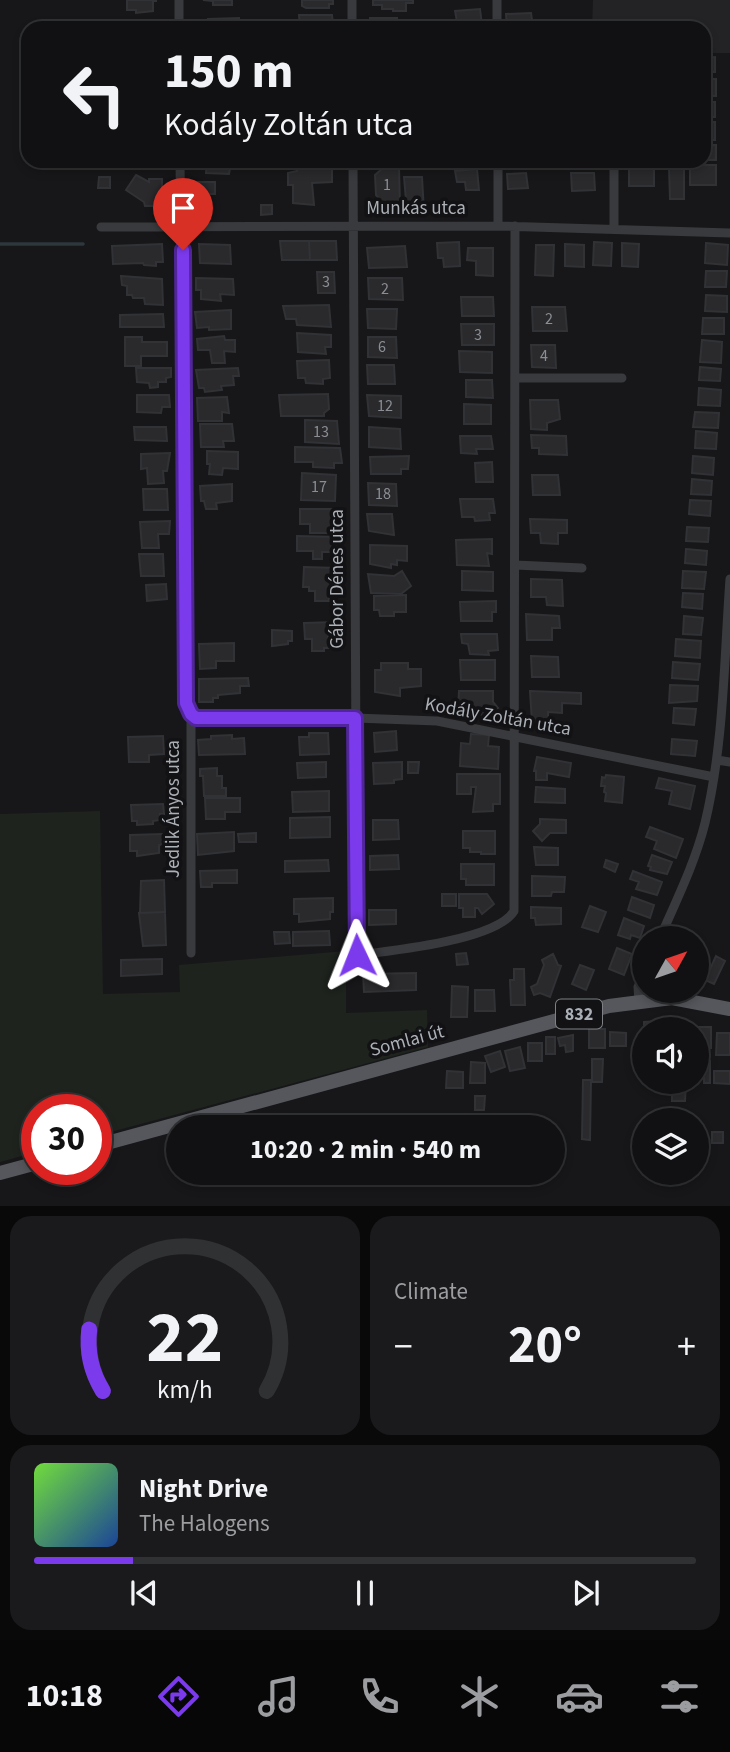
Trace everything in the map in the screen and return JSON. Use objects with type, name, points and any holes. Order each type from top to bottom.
[{"type":"main road","name":"Somlai út","points":[[112,1142],[566,1017],[632,1003]]},
{"type":"main road","name":"Somlai út","points":[[698,1003],[730,1009]]},
{"type":"main road","points":[[0,1173],[21,1167]]},
{"type":"street","points":[[179,0],[179,21]]},
{"type":"street","points":[[352,0],[352,21]]},
{"type":"street","points":[[497,0],[497,21]]},
{"type":"street","name":"Jedlik Ányos utca","points":[[180,168],[186,703],[191,714],[191,953]]},
{"type":"street","name":"Gábor Dénes utca","points":[[353,168],[357,955],[440,943],[504,923],[514,911],[515,736]]},
{"type":"street","points":[[498,168],[498,226]]},
{"type":"street","points":[[614,168],[614,229]]},
{"type":"street","points":[[515,226],[515,736]]},
{"type":"street","name":"Munkás utca","points":[[101,227],[515,226],[730,233]]},
{"type":"street","points":[[515,378],[622,378]]},
{"type":"street","points":[[515,565],[582,568]]},
{"type":"street","points":[[665,926],[704,825],[717,761],[730,579]]},
{"type":"street","name":"Kodály Zoltán utca","points":[[191,714],[196,718],[437,721],[713,777]]},
{"type":"street","points":[[717,761],[730,762]]},
{"type":"shaded area","points":[[593,0],[730,0],[730,53],[711,53],[711,21],[592,21]]},
{"type":"shaded area","points":[[100,811],[103,994],[180,992],[179,965],[346,951],[346,1013],[427,1010],[428,1047],[166,1115],[166,1117],[112,1132],[112,1094],[21,1094],[21,1156],[0,1162],[0,814]]},
{"type":"building","points":[[127,0],[156,1],[153,1],[153,11],[136,13],[136,10],[127,10]]},
{"type":"building","points":[[203,0],[232,0],[232,5],[213,5],[213,1]]},
{"type":"building","points":[[302,0],[333,0],[333,4],[329,4],[329,8],[306,8],[302,6]]},
{"type":"building","points":[[373,0],[413,0],[413,3],[406,3],[406,11],[393,11],[382,9],[382,5],[373,5]]},
{"type":"building","points":[[480,9],[482,21],[457,21],[455,11]]},
{"type":"building","points":[[531,13],[532,21],[506,21],[506,14]]},
{"type":"building","points":[[299,15],[332,15],[333,21],[299,21]]},
{"type":"building","points":[[239,18],[239,21],[208,21]]},
{"type":"building","points":[[370,18],[397,18],[397,21],[370,21]]},
{"type":"building","points":[[711,57],[715,57],[715,72],[711,72]]},
{"type":"building","points":[[711,79],[716,79],[716,96],[711,96]]},
{"type":"building","points":[[711,102],[715,102],[715,117],[711,117]]},
{"type":"building","points":[[711,122],[715,122],[715,140],[711,140]]},
{"type":"building","points":[[711,145],[716,145],[716,160],[711,160]]},
{"type":"building","points":[[711,165],[716,165],[716,185],[690,185],[690,168],[711,168]]},
{"type":"building","points":[[206,168],[230,168],[229,174],[206,173]]},
{"type":"building","points":[[297,168],[332,168],[332,182],[312,183],[314,205],[293,203],[293,185],[288,185],[288,173],[297,171]]},
{"type":"building","points":[[383,168],[399,168],[400,205],[382,205],[376,195],[375,175]]},
{"type":"building","points":[[669,168],[684,168],[684,199],[670,199]]},
{"type":"building","points":[[477,169],[479,190],[466,190],[465,182],[457,182],[455,171]]},
{"type":"building","points":[[629,169],[654,169],[654,186],[629,186]]},
{"type":"building","points":[[526,173],[528,188],[508,189],[507,174]]},
{"type":"building","points":[[571,173],[594,173],[595,190],[572,191]]},
{"type":"building","points":[[136,175],[149,182],[149,179],[162,179],[162,199],[154,206],[145,206],[144,202],[126,190]]},
{"type":"building","points":[[99,177],[110,177],[110,188],[98,188]]},
{"type":"building","points":[[404,177],[422,177],[424,212],[407,212]]},
{"type":"building","points":[[197,182],[215,182],[215,194],[209,194],[210,205],[197,205]]},
{"type":"building","points":[[261,205],[272,205],[272,214],[261,215]]},
{"type":"building","points":[[280,241],[309,241],[310,260],[282,260]]},
{"type":"building","points":[[309,241],[336,241],[337,260],[310,260]]},
{"type":"building","points":[[459,242],[460,266],[444,267],[443,258],[438,258],[437,243]]},
{"type":"building","points":[[594,242],[612,243],[611,266],[593,265]]},
{"type":"building","points":[[622,243],[639,244],[638,267],[622,266]]},
{"type":"building","points":[[706,243],[728,245],[727,265],[705,263]]},
{"type":"building","points":[[162,244],[163,262],[156,262],[156,266],[143,263],[113,264],[112,246]]},
{"type":"building","points":[[199,244],[230,245],[231,264],[200,263]]},
{"type":"building","points":[[565,244],[584,245],[584,267],[565,266]]},
{"type":"building","points":[[536,245],[554,245],[553,276],[535,275]]},
{"type":"building","points":[[405,246],[407,267],[369,268],[367,248]]},
{"type":"building","points":[[468,248],[493,248],[493,276],[476,275],[476,261],[467,260]]},
{"type":"building","points":[[706,271],[727,271],[726,287],[705,287]]},
{"type":"building","points":[[317,272],[334,272],[335,293],[318,293]]},
{"type":"building","points":[[121,276],[162,279],[163,305],[145,304],[144,298],[127,295],[127,286],[122,285]]},
{"type":"building","points":[[196,278],[233,279],[234,295],[220,294],[221,301],[201,299],[201,290],[196,290]]},
{"type":"building","points":[[368,278],[402,278],[403,300],[369,299]]},
{"type":"building","points":[[706,295],[727,296],[727,312],[705,311]]},
{"type":"building","points":[[461,297],[493,297],[494,316],[462,316]]},
{"type":"building","points":[[329,305],[331,327],[297,325],[296,319],[286,319],[283,306]]},
{"type":"building","points":[[532,307],[565,307],[567,331],[533,331]]},
{"type":"building","points":[[367,309],[397,309],[396,329],[368,328]]},
{"type":"building","points":[[231,310],[231,329],[197,328],[195,312]]},
{"type":"building","points":[[163,314],[164,327],[120,327],[120,315]]},
{"type":"building","points":[[703,318],[724,318],[724,334],[702,334]]},
{"type":"building","points":[[461,324],[494,324],[494,345],[462,345]]},
{"type":"building","points":[[297,333],[331,335],[331,347],[325,347],[326,354],[298,352]]},
{"type":"building","points":[[224,336],[225,340],[235,340],[235,352],[224,351],[225,363],[212,363],[210,350],[198,350],[197,339]]},
{"type":"building","points":[[125,337],[142,337],[142,342],[167,342],[167,356],[141,356],[141,366],[125,366]]},
{"type":"building","points":[[368,337],[396,337],[397,358],[368,357]]},
{"type":"building","points":[[702,340],[722,342],[721,363],[700,362]]},
{"type":"building","points":[[531,345],[555,345],[556,368],[532,367]]},
{"type":"building","points":[[459,351],[492,352],[492,373],[460,372]]},
{"type":"building","points":[[329,360],[330,378],[323,379],[323,384],[306,383],[305,378],[298,378],[297,361]]},
{"type":"building","points":[[367,365],[394,365],[395,384],[368,384]]},
{"type":"building","points":[[700,367],[721,369],[720,381],[699,380]]},
{"type":"building","points":[[136,368],[171,368],[171,377],[166,378],[166,382],[158,382],[158,387],[150,388],[149,383],[137,382]]},
{"type":"building","points":[[238,368],[239,376],[233,376],[234,385],[205,392],[204,388],[199,388],[196,370]]},
{"type":"building","points":[[466,380],[492,380],[493,398],[466,397]]},
{"type":"building","points":[[699,388],[721,390],[720,406],[698,405]]},
{"type":"building","points":[[328,394],[329,409],[324,416],[281,416],[279,395]]},
{"type":"building","points":[[137,395],[169,395],[170,407],[162,407],[161,413],[137,412]]},
{"type":"building","points":[[367,395],[401,396],[401,418],[369,416]]},
{"type":"building","points":[[227,397],[229,413],[222,412],[222,421],[198,421],[197,398]]},
{"type":"building","points":[[530,400],[558,400],[560,419],[547,423],[547,430],[531,429]]},
{"type":"building","points":[[464,404],[491,405],[491,424],[464,424]]},
{"type":"building","points":[[695,412],[719,413],[718,428],[693,427]]},
{"type":"building","points":[[305,420],[337,421],[339,444],[305,442]]},
{"type":"building","points":[[200,424],[232,424],[234,441],[223,441],[224,447],[201,447]]},
{"type":"building","points":[[134,427],[166,427],[167,441],[135,440]]},
{"type":"building","points":[[369,427],[400,429],[401,449],[369,447]]},
{"type":"building","points":[[696,431],[717,433],[716,449],[695,448]]},
{"type":"building","points":[[531,435],[566,436],[567,455],[539,454],[539,448],[532,448]]},
{"type":"building","points":[[460,436],[491,436],[493,449],[476,449],[477,454],[461,453]]},
{"type":"building","points":[[295,447],[340,448],[342,463],[334,463],[334,468],[313,467],[313,462],[295,462]]},
{"type":"building","points":[[207,451],[238,452],[238,469],[223,468],[222,475],[209,474]]},
{"type":"building","points":[[170,453],[167,471],[163,471],[164,483],[148,484],[147,468],[141,469],[141,454]]},
{"type":"building","points":[[409,456],[408,469],[401,469],[401,474],[371,474],[370,457]]},
{"type":"building","points":[[693,456],[714,458],[713,475],[692,473]]},
{"type":"building","points":[[492,462],[493,482],[476,482],[475,463]]},
{"type":"building","points":[[302,473],[336,475],[335,501],[301,500]]},
{"type":"building","points":[[532,475],[558,475],[560,495],[533,495]]},
{"type":"building","points":[[692,479],[712,481],[711,495],[691,494]]},
{"type":"building","points":[[368,483],[396,484],[397,506],[369,505]]},
{"type":"building","points":[[232,484],[232,501],[216,503],[217,509],[206,509],[204,501],[201,501],[200,486]]},
{"type":"building","points":[[143,489],[167,489],[168,510],[144,510]]},
{"type":"building","points":[[460,499],[493,499],[495,513],[489,513],[490,520],[475,521],[474,517],[462,517]]},
{"type":"building","points":[[690,500],[711,501],[710,516],[689,514]]},
{"type":"building","points":[[300,509],[341,509],[341,533],[310,533],[310,524],[300,524]]},
{"type":"building","points":[[367,514],[392,514],[394,535],[369,531]]},
{"type":"building","points":[[530,519],[567,520],[567,533],[558,533],[558,544],[541,543],[540,533],[531,533]]},
{"type":"building","points":[[170,521],[169,534],[158,534],[159,548],[142,548],[140,522]]},
{"type":"building","points":[[687,527],[709,528],[708,542],[686,541]]},
{"type":"building","points":[[297,536],[337,537],[337,552],[322,552],[322,559],[313,559],[313,551],[297,551]]},
{"type":"building","points":[[492,539],[492,554],[487,553],[489,566],[457,565],[456,540]]},
{"type":"building","points":[[370,545],[407,546],[407,561],[397,560],[397,565],[391,564],[391,568],[370,564]]},
{"type":"building","points":[[686,549],[707,551],[706,565],[685,563]]},
{"type":"building","points":[[139,554],[163,554],[164,576],[141,576]]},
{"type":"building","points":[[304,567],[338,568],[338,582],[333,586],[333,592],[329,592],[329,601],[315,601],[315,591],[303,587]]},
{"type":"building","points":[[402,571],[411,586],[401,594],[371,593],[368,574],[394,576]]},
{"type":"building","points":[[462,571],[493,572],[493,591],[462,590]]},
{"type":"building","points":[[683,571],[706,572],[704,589],[682,588]]},
{"type":"building","points":[[531,579],[562,580],[563,606],[547,605],[546,597],[531,597]]},
{"type":"building","points":[[166,584],[167,599],[147,601],[146,585]]},
{"type":"building","points":[[683,593],[703,594],[702,609],[682,607]]},
{"type":"building","points":[[406,595],[406,612],[394,612],[394,616],[380,616],[379,610],[374,610],[374,596]]},
{"type":"building","points":[[496,601],[496,612],[492,612],[492,621],[461,621],[460,602]]},
{"type":"building","points":[[526,614],[559,616],[560,628],[552,628],[552,640],[527,640]]},
{"type":"building","points":[[684,616],[703,618],[701,635],[683,634]]},
{"type":"building","points":[[336,622],[336,637],[328,637],[329,648],[312,651],[312,639],[305,639],[304,623]]},
{"type":"building","points":[[272,630],[292,631],[292,641],[272,646]]},
{"type":"building","points":[[461,634],[497,634],[498,650],[488,651],[489,655],[470,654],[468,644],[462,643]]},
{"type":"building","points":[[676,639],[701,641],[700,658],[675,656]]},
{"type":"building","points":[[234,643],[234,661],[216,661],[216,668],[200,669],[199,644]]},
{"type":"building","points":[[531,656],[558,657],[559,677],[532,677]]},
{"type":"building","points":[[460,660],[495,660],[495,680],[461,680]]},
{"type":"building","points":[[673,662],[700,664],[698,680],[672,678]]},
{"type":"building","points":[[381,663],[408,663],[408,669],[421,669],[421,686],[400,688],[400,696],[375,692],[375,670],[381,670]]},
{"type":"building","points":[[248,678],[249,686],[240,686],[240,693],[218,695],[218,698],[213,698],[213,702],[199,702],[199,679]]},
{"type":"building","points":[[670,685],[698,686],[697,701],[669,703]]},
{"type":"building","points":[[459,691],[493,691],[493,702],[498,708],[482,716],[479,710],[458,709]]},
{"type":"building","points":[[530,691],[581,693],[581,704],[562,703],[562,713],[548,712],[548,722],[532,722]]},
{"type":"building","points":[[674,708],[696,709],[694,725],[673,723]]},
{"type":"building","points":[[396,731],[397,750],[375,752],[374,733]]},
{"type":"building","points":[[309,733],[328,733],[329,754],[300,755],[299,737],[309,737]]},
{"type":"building","points":[[471,734],[489,735],[488,746],[499,747],[498,769],[460,766],[461,743],[470,744]]},
{"type":"building","points":[[232,735],[232,739],[244,738],[245,754],[199,755],[198,740]]},
{"type":"building","points":[[163,736],[164,754],[149,755],[149,762],[129,762],[128,737]]},
{"type":"building","points":[[672,739],[697,741],[695,756],[671,754]]},
{"type":"building","points":[[537,757],[571,763],[569,777],[547,773],[547,780],[536,780],[534,771]]},
{"type":"building","points":[[326,762],[326,777],[298,778],[297,763]]},
{"type":"building","points":[[402,762],[402,779],[394,780],[394,783],[374,784],[373,763]]},
{"type":"building","points":[[408,762],[419,762],[418,773],[408,773]]},
{"type":"building","points":[[217,768],[217,776],[222,776],[222,788],[226,788],[226,796],[204,796],[200,769]]},
{"type":"building","points":[[457,774],[500,774],[500,804],[493,804],[493,811],[473,812],[476,787],[471,787],[471,794],[457,794]]},
{"type":"building","points":[[606,775],[624,777],[622,803],[605,801],[605,786],[601,786],[602,777],[605,778]]},
{"type":"building","points":[[659,778],[695,786],[690,809],[669,804],[672,791],[656,788]]},
{"type":"building","points":[[536,787],[565,789],[565,803],[535,802]]},
{"type":"building","points":[[329,791],[329,811],[293,812],[292,792]]},
{"type":"building","points":[[205,798],[240,798],[240,812],[225,812],[225,819],[206,819]]},
{"type":"building","points":[[163,804],[164,814],[160,814],[160,820],[153,821],[153,824],[137,825],[137,821],[132,821],[131,805]]},
{"type":"building","points":[[330,817],[330,837],[290,838],[290,818]]},
{"type":"building","points":[[540,819],[566,820],[566,833],[550,833],[542,841],[533,831],[540,824]]},
{"type":"building","points":[[373,820],[398,820],[399,839],[373,840]]},
{"type":"building","points":[[650,827],[683,839],[676,858],[654,849],[657,841],[646,837]]},
{"type":"building","points":[[463,831],[495,831],[495,854],[470,852],[470,848],[463,848]]},
{"type":"building","points":[[234,832],[234,851],[198,855],[197,834]]},
{"type":"building","points":[[256,833],[256,842],[239,842],[238,834]]},
{"type":"building","points":[[163,834],[164,844],[159,845],[159,853],[137,856],[137,851],[130,851],[130,835]]},
{"type":"building","points":[[534,847],[558,848],[558,865],[536,865]]},
{"type":"building","points":[[398,855],[399,869],[370,870],[370,856]]},
{"type":"building","points":[[652,855],[672,862],[667,874],[650,870],[651,867],[648,866]]},
{"type":"building","points":[[328,860],[329,871],[285,872],[285,861]]},
{"type":"building","points":[[606,860],[618,864],[615,872],[604,867]]},
{"type":"building","points":[[461,864],[494,864],[494,885],[466,885],[466,879],[461,879]]},
{"type":"building","points":[[237,870],[237,883],[212,883],[212,887],[201,887],[200,871]]},
{"type":"building","points":[[633,871],[662,882],[657,895],[636,889],[639,882],[630,879]]},
{"type":"building","points":[[532,876],[565,877],[564,892],[552,892],[551,896],[532,896]]},
{"type":"building","points":[[164,880],[165,912],[140,913],[141,881]]},
{"type":"building","points":[[442,894],[456,894],[456,906],[442,906]]},
{"type":"building","points":[[459,894],[487,894],[494,904],[482,914],[475,908],[475,917],[463,917],[463,908],[459,908]]},
{"type":"building","points":[[632,897],[654,905],[650,918],[628,910]]},
{"type":"building","points":[[333,898],[330,919],[299,922],[299,914],[294,914],[294,899]]},
{"type":"building","points":[[590,906],[606,912],[598,932],[582,927]]},
{"type":"building","points":[[531,907],[561,908],[561,924],[536,925],[535,918],[531,918]]},
{"type":"building","points":[[369,910],[396,910],[396,924],[369,925]]},
{"type":"building","points":[[165,912],[166,945],[143,946],[139,913]]},
{"type":"building","points":[[624,918],[644,926],[632,926],[630,939],[618,935]]},
{"type":"building","points":[[329,931],[330,945],[293,946],[293,932]]},
{"type":"building","points":[[274,932],[289,932],[290,943],[275,944]]},
{"type":"building","points":[[617,948],[632,954],[624,975],[609,969]]},
{"type":"building","points":[[466,953],[468,964],[457,965],[456,954]]},
{"type":"building","points":[[553,954],[561,966],[550,997],[540,993],[534,995],[531,987],[537,984],[544,965],[542,960]]},
{"type":"building","points":[[716,956],[725,961],[714,984],[709,982],[709,971]]},
{"type":"building","points":[[162,959],[162,974],[121,976],[121,960]]},
{"type":"building","points":[[580,965],[594,970],[586,990],[572,984]]},
{"type":"building","points":[[514,969],[524,969],[525,1005],[511,1005],[510,980],[514,980]]},
{"type":"building","points":[[416,973],[416,990],[364,992],[363,974]]},
{"type":"building","points":[[452,986],[468,987],[467,1017],[451,1017]]},
{"type":"building","points":[[475,990],[494,990],[495,1011],[475,1011]]},
{"type":"building","points":[[709,1027],[711,1027],[709,1048]]},
{"type":"building","points":[[589,1029],[605,1029],[605,1048],[589,1048]]},
{"type":"building","points":[[610,1032],[626,1033],[626,1046],[610,1046]]},
{"type":"building","points":[[717,1033],[730,1033],[730,1055],[716,1055]]},
{"type":"building","points":[[573,1035],[573,1051],[566,1052],[565,1045],[560,1046],[558,1038]]},
{"type":"building","points":[[546,1037],[555,1037],[555,1054],[546,1054]]},
{"type":"building","points":[[528,1043],[542,1043],[542,1061],[528,1061]]},
{"type":"building","points":[[520,1047],[525,1068],[510,1071],[505,1051]]},
{"type":"building","points":[[500,1051],[505,1067],[491,1072],[485,1056]]},
{"type":"building","points":[[592,1059],[603,1059],[602,1082],[592,1082]]},
{"type":"building","points":[[471,1062],[485,1063],[485,1083],[470,1083]]},
{"type":"building","points":[[447,1071],[463,1072],[463,1088],[446,1088]]},
{"type":"building","points":[[714,1071],[730,1071],[730,1084],[714,1083]]},
{"type":"building","points":[[583,1080],[591,1080],[590,1140],[582,1139]]},
{"type":"building","points":[[672,1094],[685,1094],[685,1101],[672,1101]]},
{"type":"building","points":[[475,1096],[485,1096],[484,1110],[475,1110]]},
{"type":"building","points":[[712,1132],[723,1132],[723,1143],[712,1143]]},
{"type":"waterway","points":[[0,244],[83,244]]},
{"type":"route","points":[[183,250],[186,703],[196,718],[355,718],[357,955]]}]
